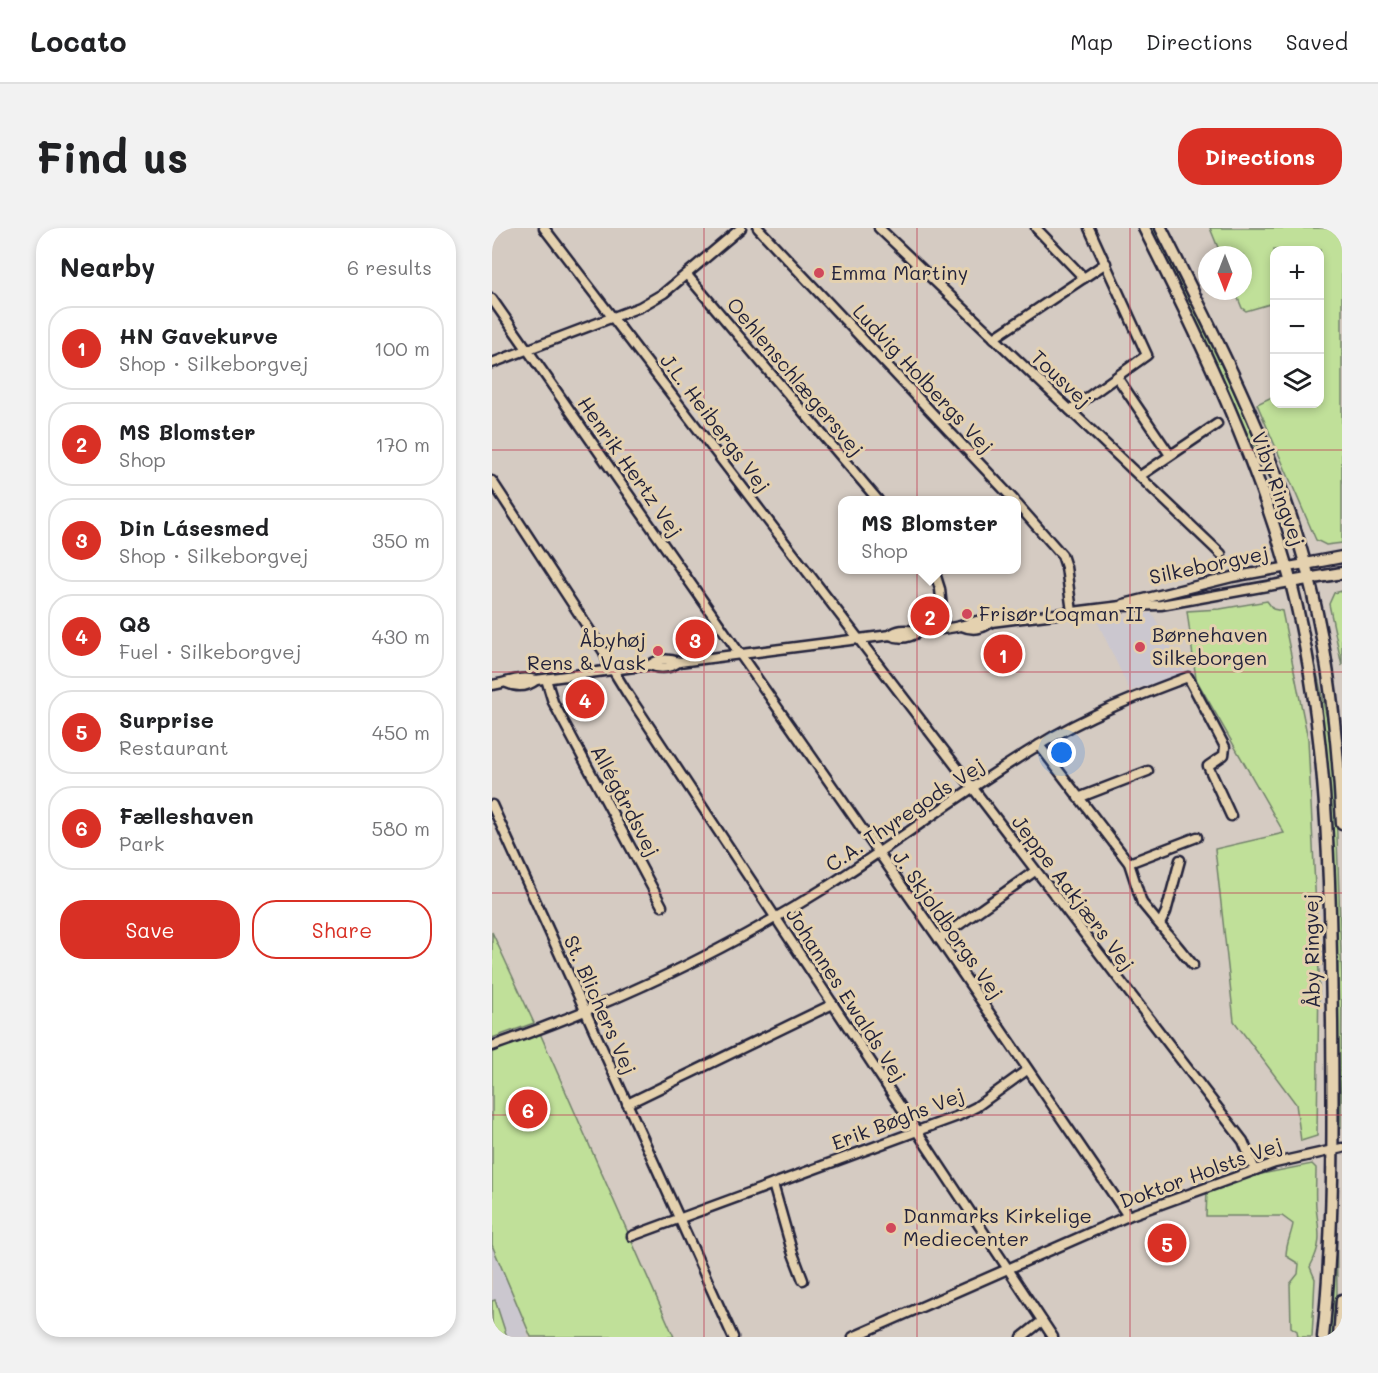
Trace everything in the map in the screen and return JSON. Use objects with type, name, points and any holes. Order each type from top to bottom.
[{"type":"main road","name":"Viby Ringvej","points":[[1144,228],[1229,409],[1258,481],[1286,567]]},
{"type":"main road","name":"Viby Ringvej","points":[[1161,228],[1257,430],[1293,522],[1309,579]]},
{"type":"main road","name":"Silkeborgvej","points":[[1305,564],[1342,558]]},
{"type":"main road","name":"Åby Ringvej","points":[[1286,567],[1311,681],[1326,818],[1337,1149],[1323,1337]]},
{"type":"main road","name":"Silkeborgvej","points":[[1290,582],[1342,573]]},
{"type":"main road","points":[[1309,579],[1330,679],[1342,824]]},
{"type":"main road","points":[[1339,1337],[1342,1300]]},
{"type":"street","name":"J.L. Heibergs Vej","points":[[544,228],[859,639]]},
{"type":"street","points":[[492,363],[614,317],[664,293],[741,228]]},
{"type":"street","name":"Ludvig Holbergs Vej","points":[[758,228],[1010,496]]},
{"type":"street","name":"Tousvej","points":[[879,228],[1221,554]]},
{"type":"street","points":[[1036,228],[1084,278]]},
{"type":"street","points":[[1070,410],[1143,359],[1147,353],[1089,228]]},
{"type":"street","points":[[994,338],[1106,263]]},
{"type":"street","name":"Oehlenschlægersvej","points":[[687,275],[874,496]]},
{"type":"street","name":"Henrik Hertz Vej","points":[[492,299],[740,654]]},
{"type":"street","points":[[1117,377],[1170,455]]},
{"type":"street","points":[[1140,476],[1217,424]]},
{"type":"street","name":"Johannes Ewalds Vej","points":[[493,485],[1053,1337]]},
{"type":"street","name":"Ludvig Holbergs Vej","points":[[1021,508],[1062,555],[1066,567],[1072,612]]},
{"type":"street","name":"Silkeborgvej","points":[[1121,606],[1139,599],[1305,564]]},
{"type":"street","points":[[935,574],[940,589],[944,628]]},
{"type":"street","name":"Silkeborgvej","points":[[492,685],[507,683],[515,687],[529,685],[541,679],[650,665],[657,668],[672,667],[679,662],[890,635],[897,638],[912,637],[919,631],[962,626],[969,621],[991,622],[1121,606],[1161,605],[1290,582]]},
{"type":"street","name":"Jeppe Aakjærs Vej","points":[[859,639],[1243,1141],[1256,1170]]},
{"type":"street","name":"J. Skjoldborgs Vej","points":[[740,654],[939,939],[1128,1216]]},
{"type":"street","name":"C.A. Thyregods Vej","points":[[492,1046],[585,1011],[776,918],[1039,745],[1087,719],[1188,677],[1225,747],[1224,755],[1208,766],[1231,816]]},
{"type":"street","name":"Allégårdsvej","points":[[541,679],[662,906]]},
{"type":"street","points":[[1039,745],[1129,863],[1142,903],[1193,965]]},
{"type":"street","points":[[1078,798],[1148,771]]},
{"type":"street","name":"St. Blichers Vej","points":[[492,805],[733,1337]]},
{"type":"street","points":[[1129,863],[1197,837]]},
{"type":"street","points":[[1160,924],[1166,912],[1180,860]]},
{"type":"street","points":[[939,939],[1035,871]]},
{"type":"street","points":[[627,1104],[833,1004]]},
{"type":"street","name":"Erik Bøghs Vej","points":[[679,1219],[968,1112],[1027,1070]]},
{"type":"street","name":"Doktor Holsts Vej","points":[[853,1337],[1128,1216],[1256,1170],[1337,1149]]},
{"type":"street","points":[[773,1184],[792,1251],[803,1280]]},
{"type":"street","points":[[632,1236],[679,1219]]},
{"type":"street","points":[[1022,1337],[1042,1322]]},
{"type":"shaded area","name":"Børnehaven Silkeborgen","points":[[1152,613],[1185,673],[1130,691],[1097,621]]},
{"type":"shaded area","points":[[492,1246],[518,1307],[529,1337],[492,1337]]},
{"type":"green space","points":[[1149,228],[1156,228],[1233,389],[1266,467],[1295,546],[1262,461],[1237,414]]},
{"type":"green space","points":[[1210,228],[1342,228],[1342,543],[1326,545],[1316,540],[1257,404],[1270,398],[1270,408],[1324,408],[1324,246],[1270,246],[1270,304],[1246,311],[1239,300],[1252,300],[1252,246],[1217,246]]},
{"type":"green space","points":[[1342,591],[1342,666],[1329,604],[1334,593]]},
{"type":"green space","points":[[1301,599],[1330,733],[1336,808],[1342,982],[1341,1129],[1334,919]]},
{"type":"green space","points":[[1267,601],[1273,609],[1282,611],[1308,739],[1319,973],[1317,1136],[1301,1141],[1296,1104],[1234,1021],[1215,849],[1284,833],[1196,679],[1187,611],[1220,609]]},
{"type":"green space","points":[[492,932],[534,1023],[492,1038]]},
{"type":"green space","points":[[539,1031],[674,1337],[531,1337],[492,1245],[492,1047]]},
{"type":"green space","points":[[1312,1164],[1316,1168],[1319,1237],[1317,1251],[1310,1267],[1315,1279],[1312,1337],[1298,1337],[1297,1331],[1291,1327],[1290,1284],[1298,1274],[1299,1264],[1286,1256],[1293,1224],[1282,1216],[1206,1216],[1207,1192],[1257,1175]]},
{"type":"green space","points":[[1336,1169],[1337,1303],[1335,1337],[1328,1337]]},
{"type":"green space","points":[[495,1300],[507,1337],[492,1337],[492,1301]]},
{"type":"place","name":"Emma Martiny","points":[[819,273]]},
{"type":"place","name":"Frisør Loqman II","points":[[967,614]]},
{"type":"place","name":"MS Blomster","points":[[930,616]]},
{"type":"place","name":"Din Lásesmed","points":[[695,639]]},
{"type":"place","name":"Børnehaven Silkeborgen","points":[[1140,647]]},
{"type":"place","name":"Åbyhøj Rens & Vask","points":[[658,651]]},
{"type":"place","name":"HN Gavekurve","points":[[1003,654]]},
{"type":"place","name":"Q8","points":[[585,699]]},
{"type":"place","name":"Fælleshaven","points":[[528,1109]]},
{"type":"place","name":"Danmarks Kirkelige Mediecenter","points":[[891,1228]]},
{"type":"place","name":"Surprise","points":[[1167,1243]]}]
